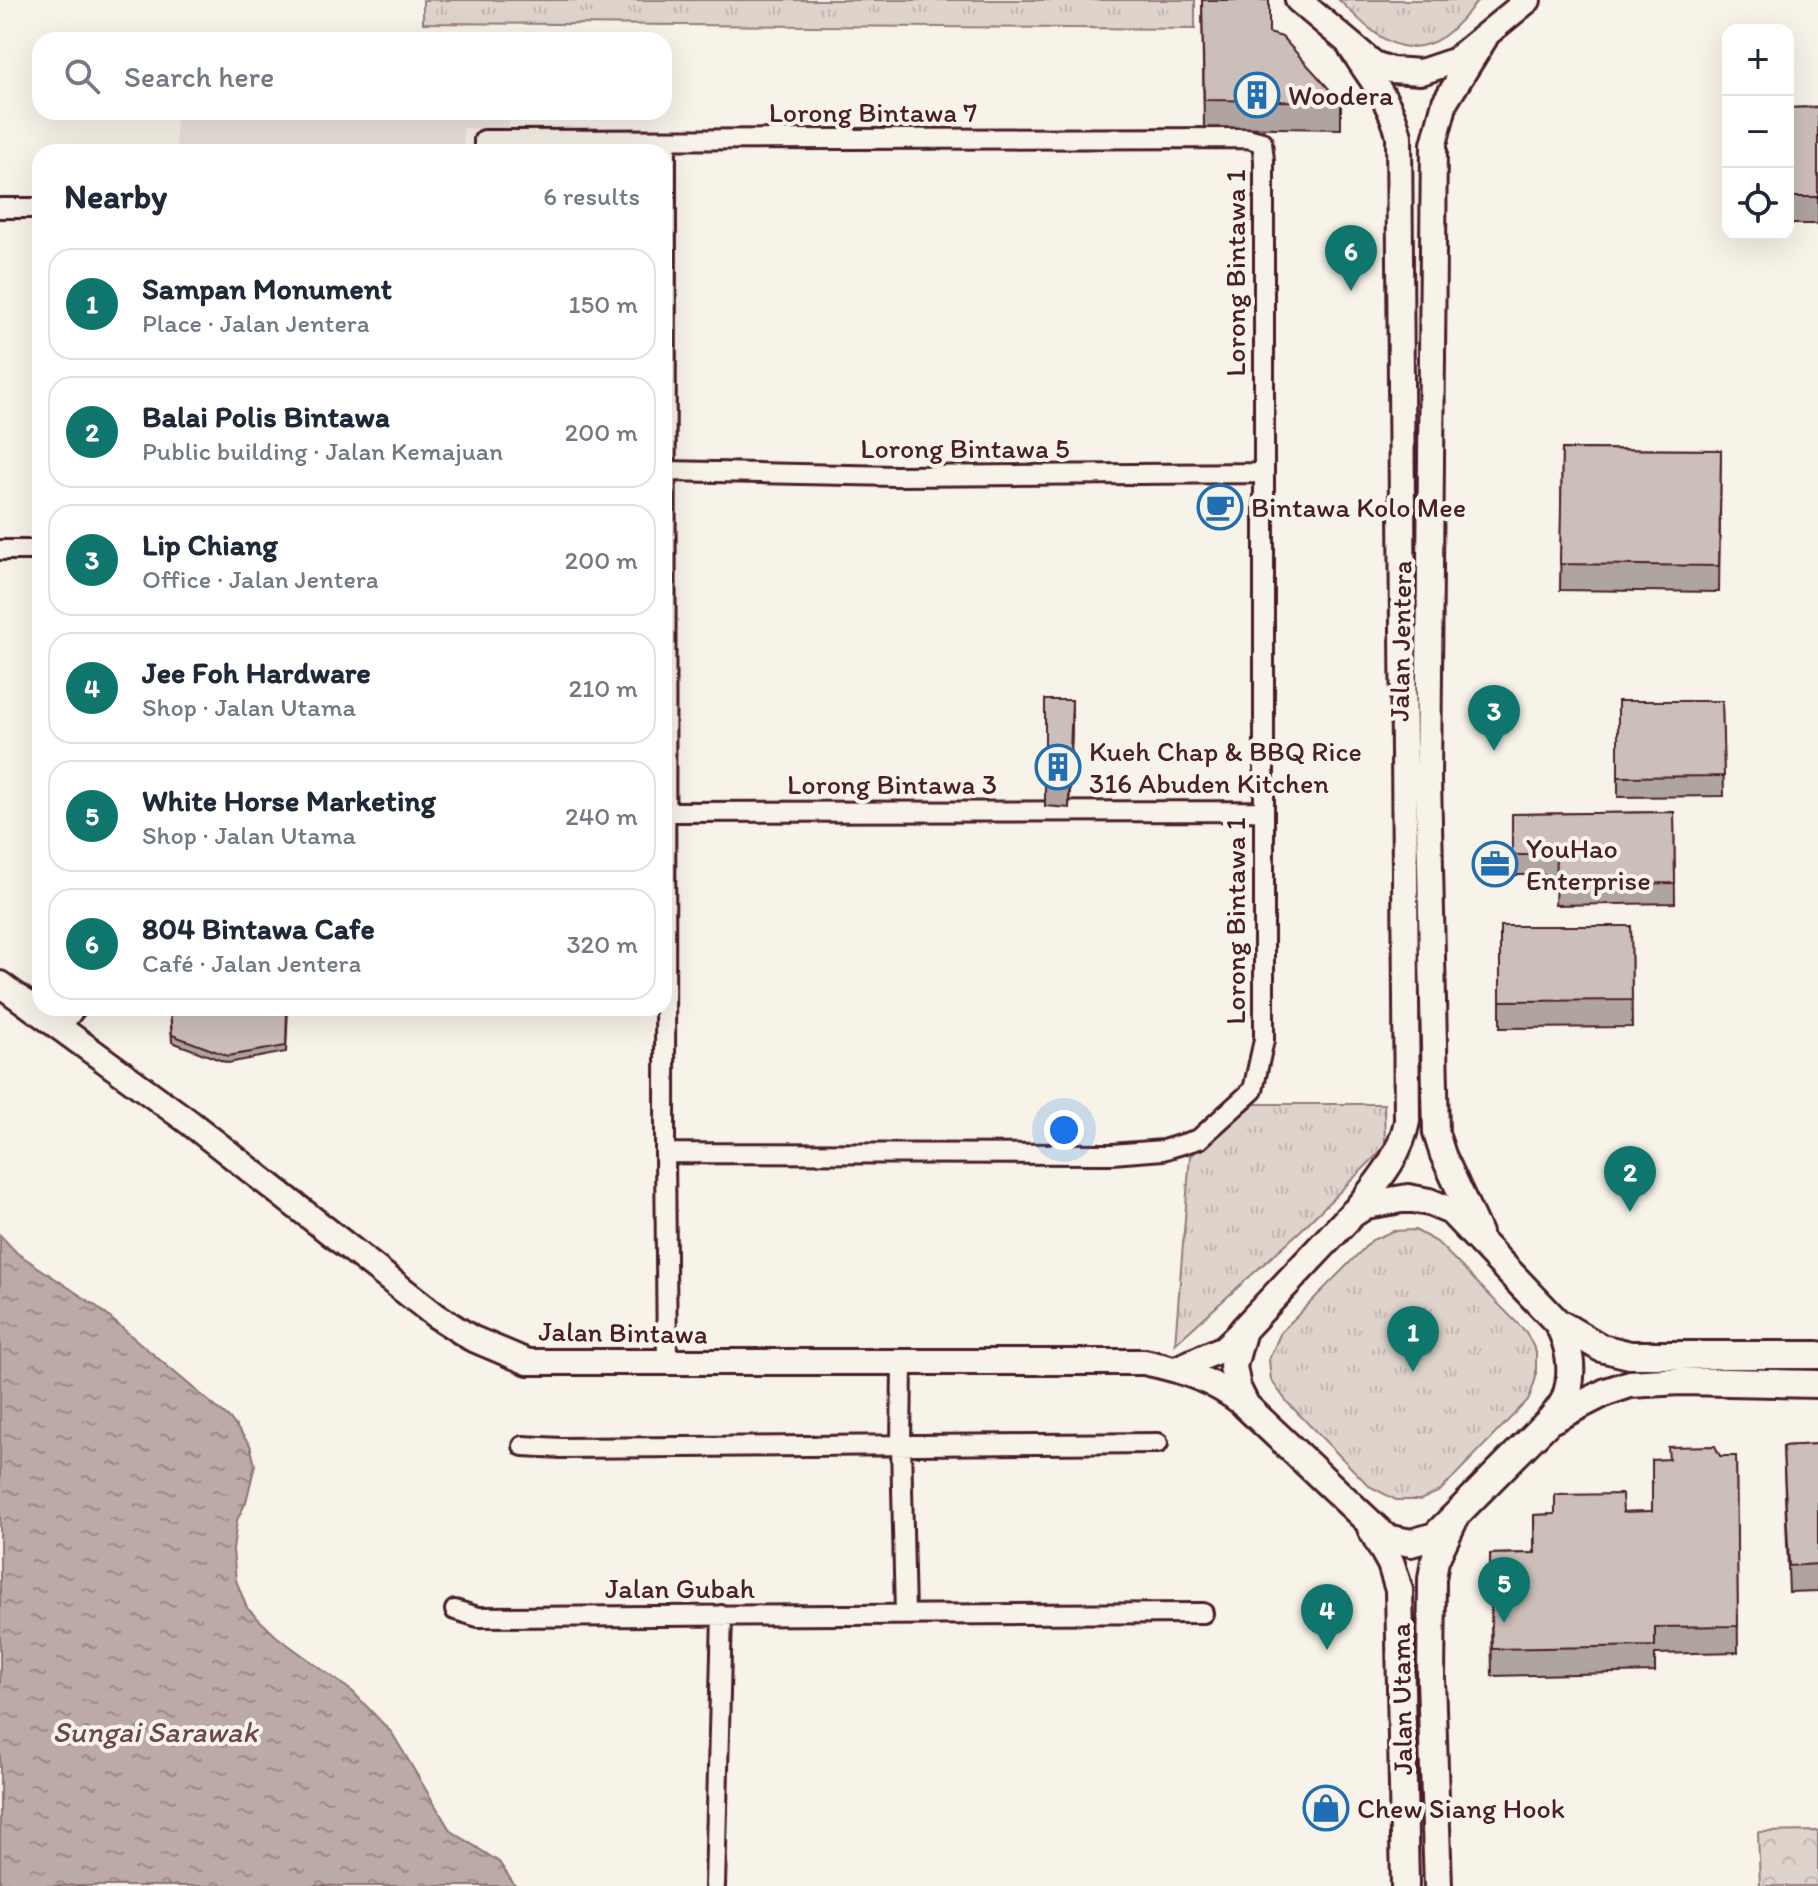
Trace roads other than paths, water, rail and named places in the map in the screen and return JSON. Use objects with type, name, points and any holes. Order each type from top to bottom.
[{"type":"main road","points":[[1408,1198],[1451,1211],[1557,1322],[1566,1337],[1569,1385],[1565,1401],[1435,1536],[1411,1543],[1386,1538],[1246,1406],[1237,1388],[1233,1366],[1243,1330],[1352,1214],[1366,1205],[1408,1198]]},
{"type":"main road","points":[[1557,1322],[1601,1348],[1630,1355],[1818,1355]]},
{"type":"main road","points":[[1550,1420],[1606,1392],[1630,1384],[1680,1381],[1818,1384]]},
{"type":"main road","name":"Jalan Utama","points":[[1438,1886],[1431,1679],[1432,1579],[1435,1560],[1456,1515]]},
{"type":"main road","name":"Jalan Utama","points":[[1366,1519],[1391,1564],[1399,1590],[1405,1886]]},
{"type":"street","points":[[1298,0],[1374,64],[1391,70],[1421,72],[1454,61],[1528,0]]},
{"type":"street","name":"Jalan Jentera","points":[[1485,38],[1445,102],[1434,144],[1428,779],[1436,1133],[1465,1208],[1486,1248]]},
{"type":"street","name":"Jalan Jentera","points":[[1350,46],[1388,102],[1399,136],[1407,1105],[1403,1142],[1393,1161],[1352,1214]]},
{"type":"street","name":"Lorong Bintawa 7","points":[[545,144],[666,140],[1247,138],[1262,142]]},
{"type":"street","points":[[666,140],[666,144]]},
{"type":"street","name":"Lorong Bintawa 1","points":[[665,1153],[1112,1154],[1163,1150],[1199,1139],[1253,1090],[1264,1040],[1262,142]]},
{"type":"street","points":[[0,208],[32,208]]},
{"type":"street","name":"Lorong Bintawa 5","points":[[672,471],[896,476],[1264,473]]},
{"type":"street","points":[[0,550],[32,550]]},
{"type":"street","name":"Lorong Bintawa 3","points":[[672,812],[1262,811]]},
{"type":"street","name":"Jalan Bintawa","points":[[0,984],[32,1008]]},
{"type":"street","name":"Jalan Bintawa","points":[[42,1016],[189,1122],[435,1315],[471,1338],[528,1362],[1144,1362],[1176,1369],[1212,1383],[1246,1406]]},
{"type":"street","points":[[59,1029],[70,1016]]},
{"type":"street","points":[[665,1016],[667,1363]]},
{"type":"street","points":[[1176,1369],[1224,1348],[1243,1330]]},
{"type":"street","points":[[902,1363],[905,1614]]},
{"type":"street","points":[[523,1446],[1158,1443]]},
{"type":"street","name":"Jalan Gubah","points":[[455,1610],[478,1617],[1203,1613]]},
{"type":"street","points":[[715,1886],[722,1615]]},
{"type":"water","name":"Sungai Sarawak","points":[[0,1235],[17,1253],[96,1306],[231,1420],[250,1445],[255,1465],[246,1502],[237,1520],[233,1550],[236,1580],[247,1608],[276,1636],[353,1692],[392,1733],[450,1830],[499,1862],[515,1886],[0,1886]]},
{"type":"place","name":"Woodera","points":[[1257,95]]},
{"type":"place","name":"804 Bintawa Cafe","points":[[1351,291]]},
{"type":"place","name":"Bintawa Kolo Mee","points":[[1220,507]]},
{"type":"place","name":"Lip Chiang","points":[[1494,751]]},
{"type":"place","name":"Kueh Chap & BBQ Rice 316 Abuden Kitchen","points":[[1058,767]]},
{"type":"place","name":"YouHao Enterprise","points":[[1495,864]]},
{"type":"place","name":"Balai Polis Bintawa","points":[[1630,1212]]},
{"type":"place","name":"Sampan Monument","points":[[1413,1372]]},
{"type":"place","name":"White Horse Marketing","points":[[1504,1623]]},
{"type":"place","name":"Jee Foh Hardware","points":[[1327,1650]]},
{"type":"place","name":"Chew Siang Hook","points":[[1326,1808]]}]
